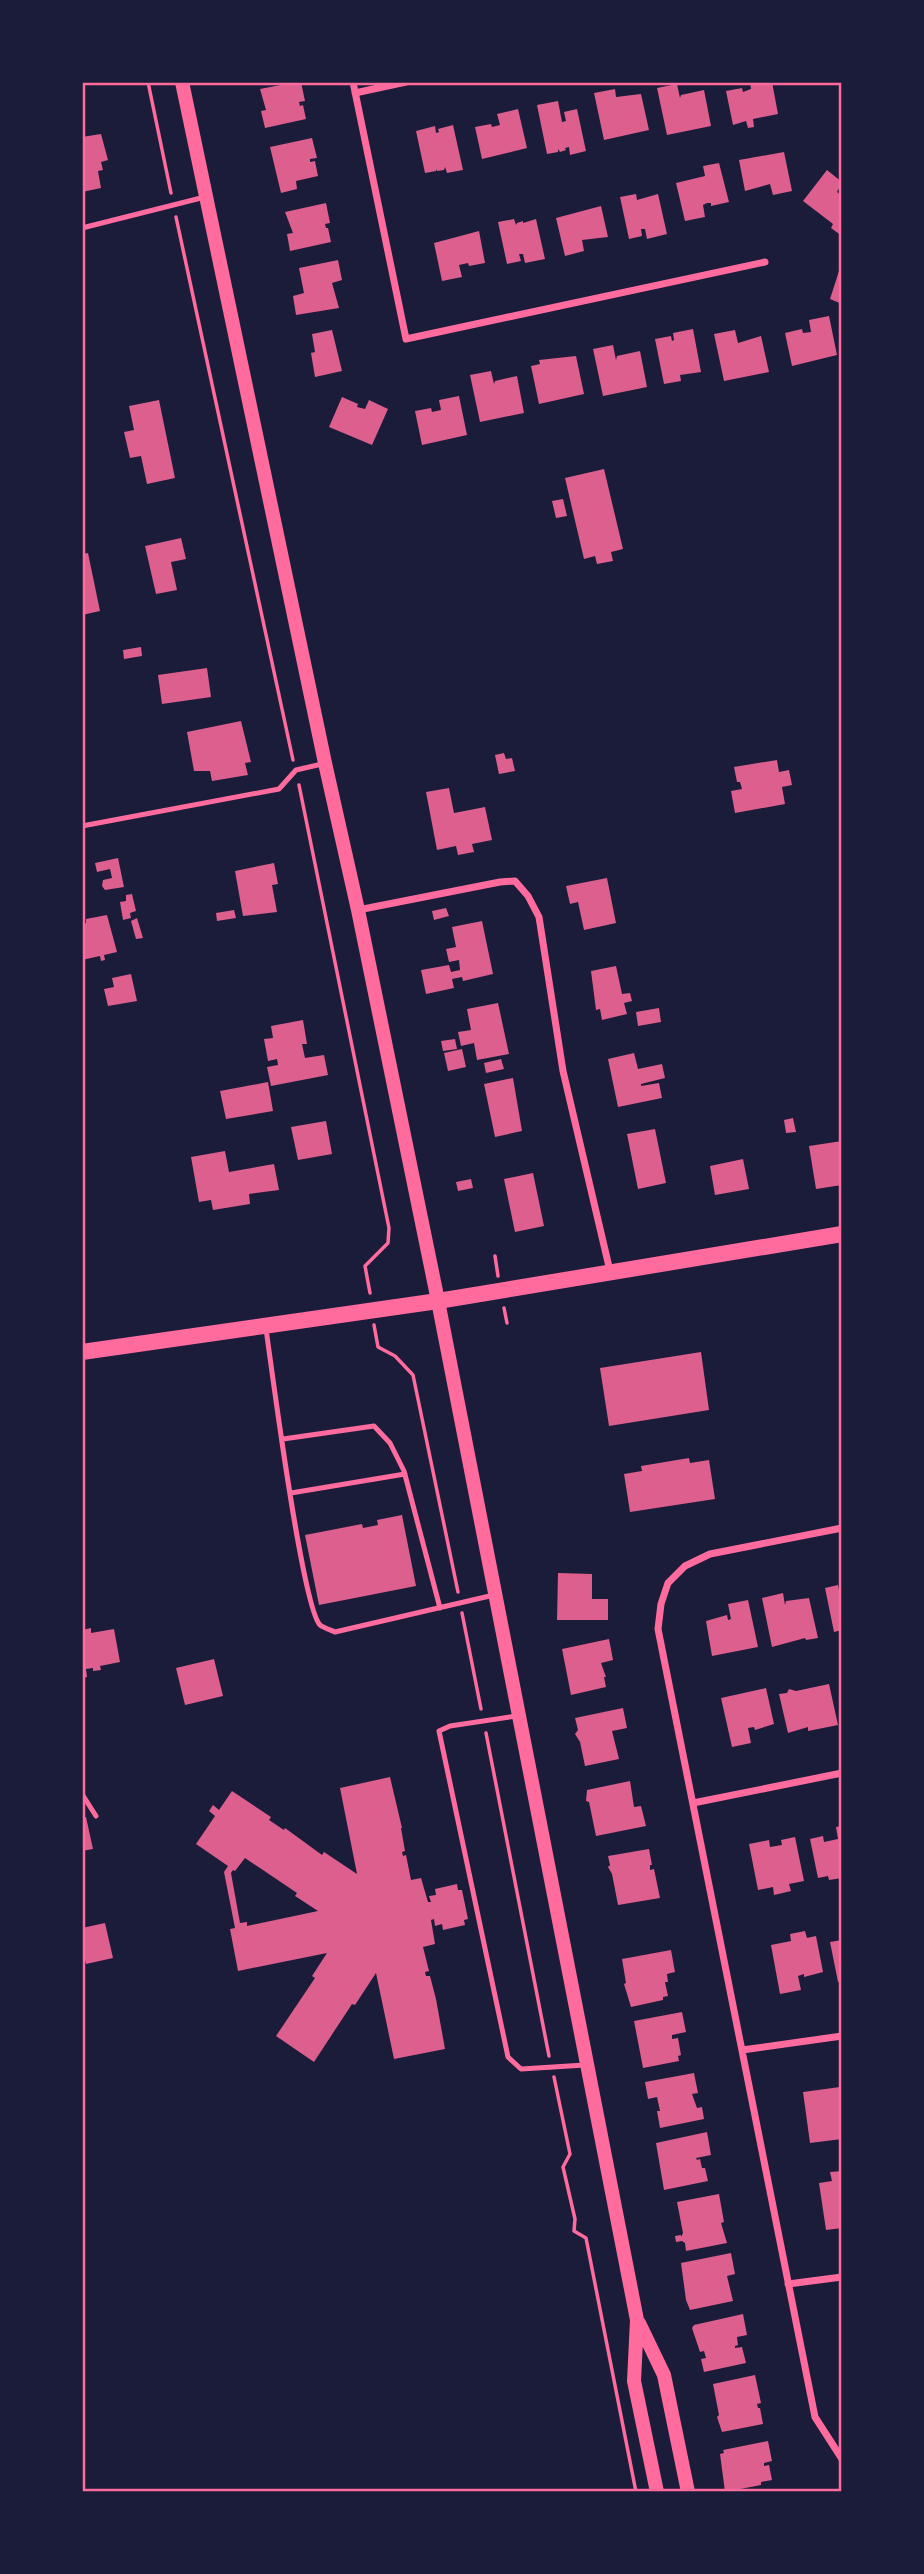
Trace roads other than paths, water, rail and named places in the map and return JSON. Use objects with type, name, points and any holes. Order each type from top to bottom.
[{"type":"main road","points":[[182,82],[358,910],[496,1595],[637,2320],[634,2381],[657,2492]]},
{"type":"main road","points":[[82,1352],[438,1301],[842,1234]]},
{"type":"main road","points":[[637,2320],[664,2375],[688,2492]]},
{"type":"street","points":[[353,82],[406,339],[765,261]]},
{"type":"street","points":[[355,93],[406,82]]},
{"type":"street","points":[[358,910],[500,881],[515,881],[528,896],[539,917],[563,1071],[610,1272]]},
{"type":"street","points":[[842,1528],[710,1554],[685,1566],[668,1583],[661,1604],[658,1629],[815,2417],[842,2459]]},
{"type":"street","points":[[693,1803],[842,1773]]},
{"type":"street","points":[[742,2050],[842,2036]]},
{"type":"street","points":[[788,2284],[842,2277]]},
{"type":"lane","points":[[82,228],[206,197]]},
{"type":"lane","points":[[82,826],[279,789],[296,770],[325,764]]},
{"type":"lane","points":[[265,1326],[312,1608],[320,1625],[335,1632],[496,1595]]},
{"type":"lane","points":[[283,1438],[374,1426],[390,1443],[405,1474],[440,1608]]},
{"type":"lane","points":[[291,1493],[405,1474]]},
{"type":"lane","points":[[519,1715],[450,1726],[439,1731],[508,2057],[521,2069],[587,2064]]},
{"type":"lane","points":[[82,1794],[96,1816]]}]
